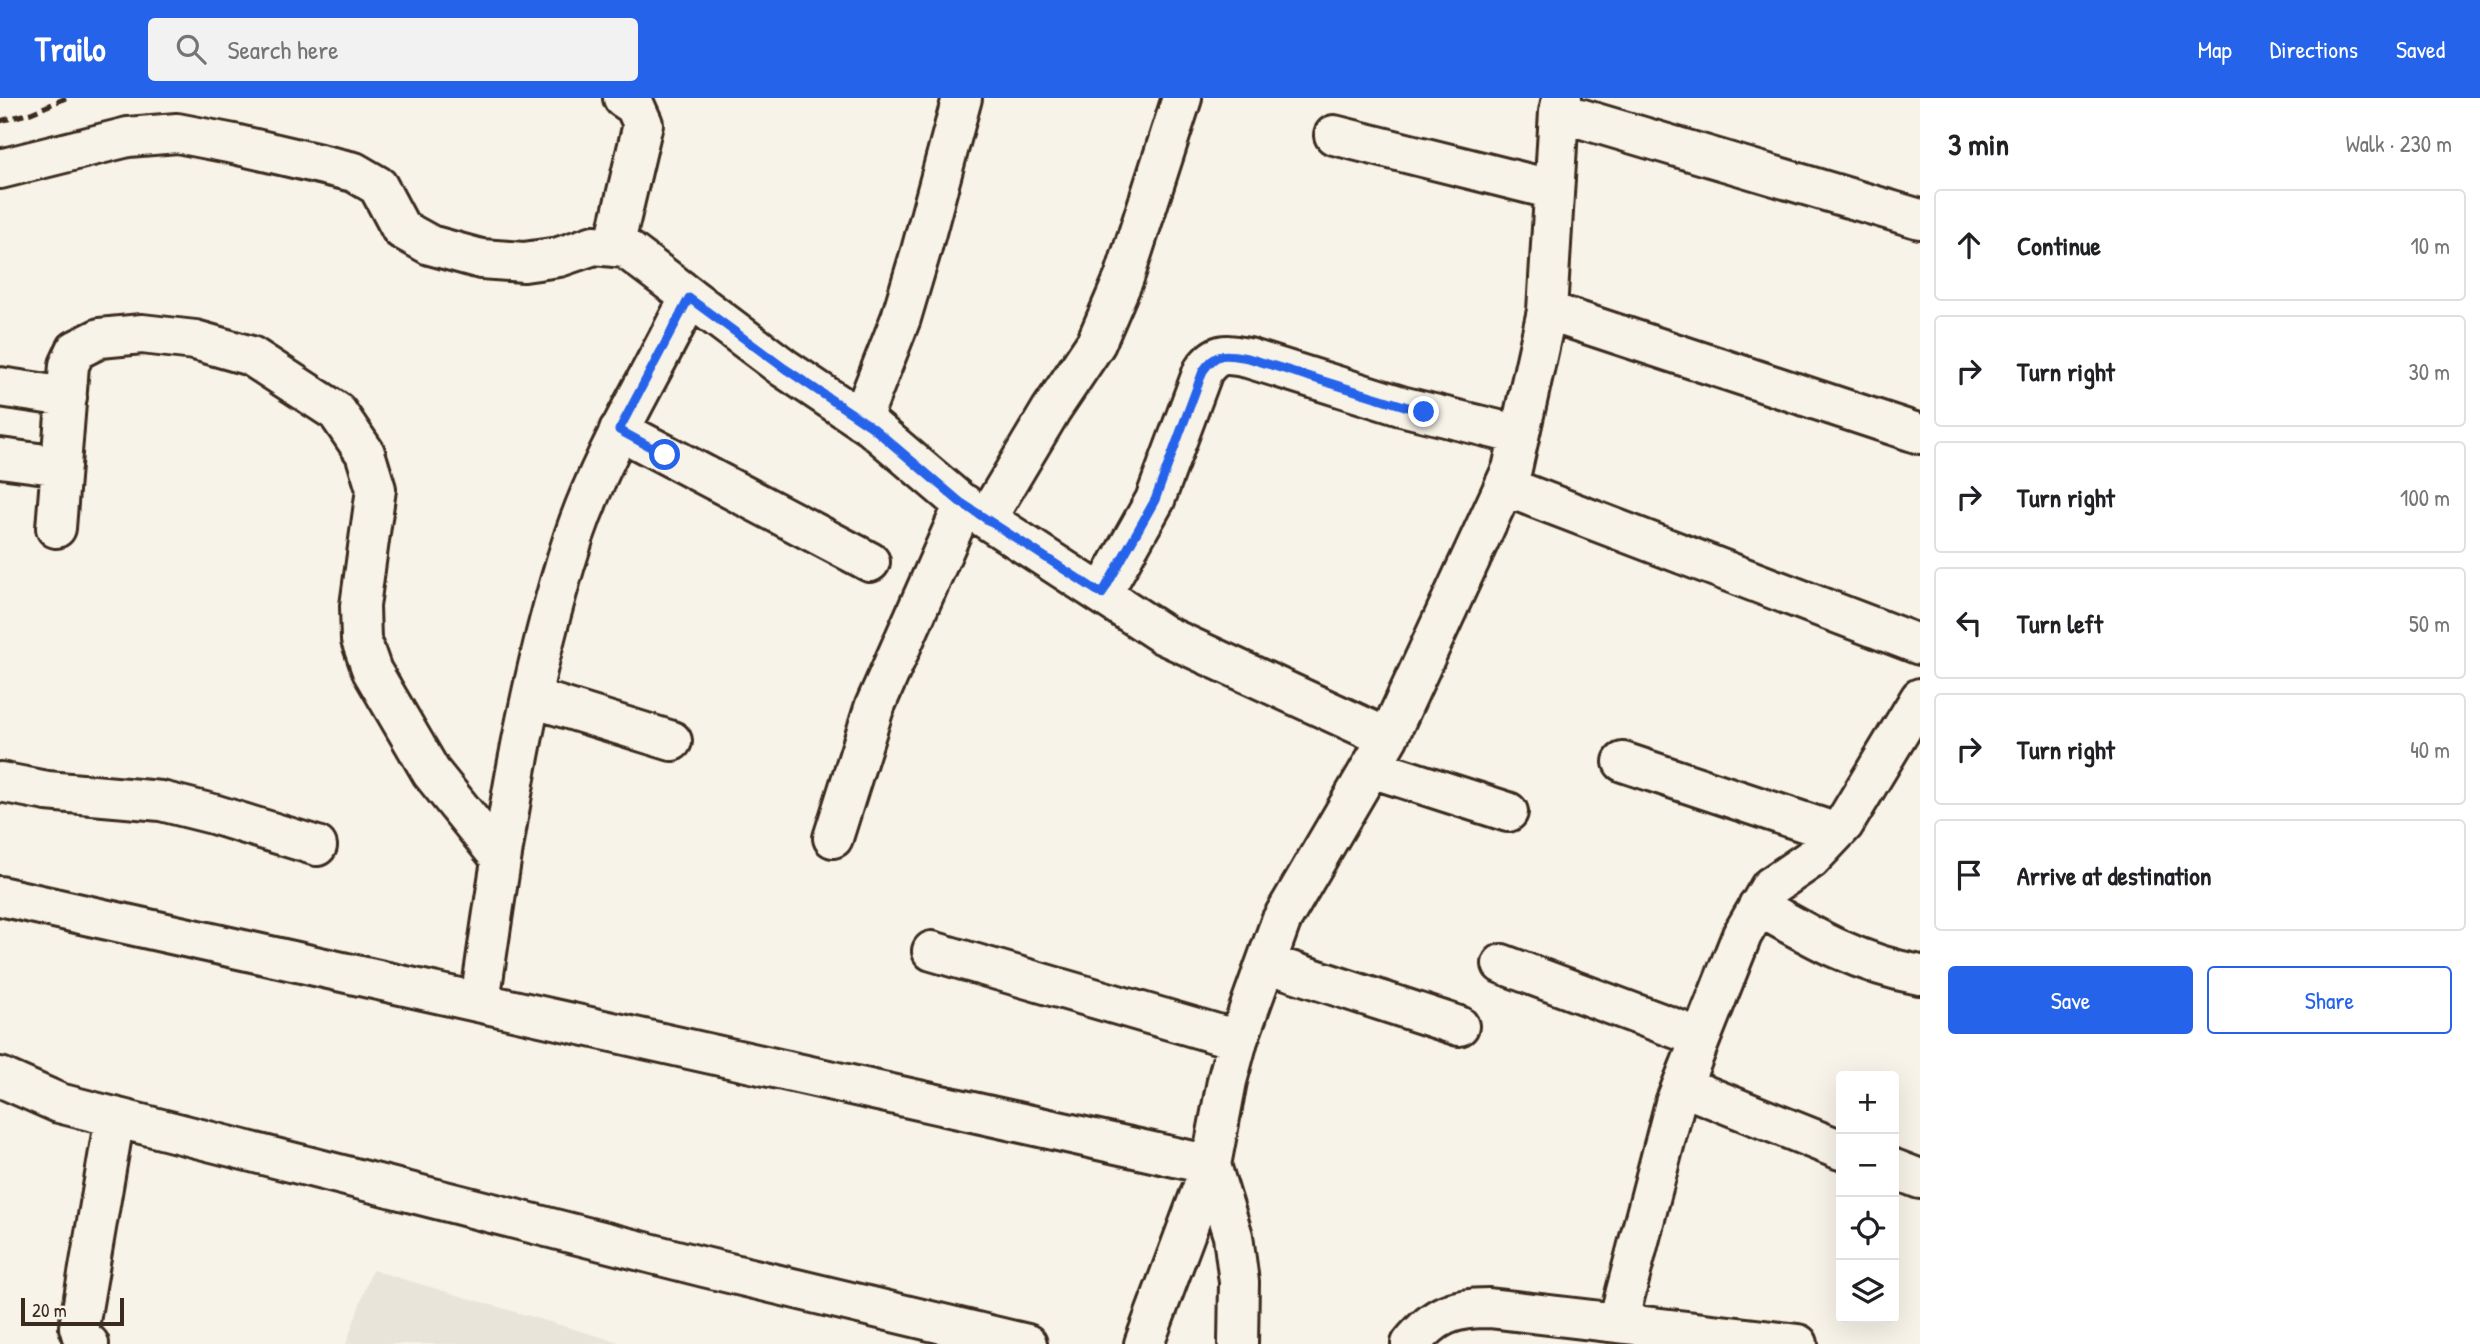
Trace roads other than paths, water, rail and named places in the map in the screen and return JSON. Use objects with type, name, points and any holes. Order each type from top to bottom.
[{"type":"street","points":[[614,247],[643,124],[635,106],[623,98]]},
{"type":"street","points":[[833,838],[874,708],[975,511],[1051,410],[1096,343],[1124,278],[1182,98]]},
{"type":"street","points":[[862,420],[901,318],[921,251],[958,99]]},
{"type":"street","points":[[1144,1344],[1211,1165],[1238,1040],[1281,921],[1379,753],[1512,469],[1547,311],[1561,105],[1920,219]]},
{"type":"street","points":[[0,169],[128,138],[177,134],[234,144],[354,173],[378,186],[401,229],[430,245],[481,259],[524,262],[559,257],[594,245],[625,248],[784,368],[862,420],[975,511],[1164,635],[1379,753],[1508,812]]},
{"type":"street","points":[[1334,135],[1554,190]]},
{"type":"street","points":[[480,1002],[507,815],[553,608],[575,535],[619,430],[689,298]]},
{"type":"street","points":[[1547,311],[1920,434]]},
{"type":"street","points":[[56,528],[69,365],[76,350],[100,338],[142,334],[195,340],[251,356],[337,412],[365,453],[376,489],[360,606],[362,640],[372,671],[431,772],[501,859]]},
{"type":"street","points":[[1102,594],[1155,500],[1203,371],[1210,361],[1217,357],[1227,354],[1248,358],[1401,406],[1519,435]]},
{"type":"street","points":[[0,387],[67,397]]},
{"type":"street","points":[[619,430],[870,562]]},
{"type":"street","points":[[0,458],[61,466]]},
{"type":"street","points":[[1504,486],[1920,645]]},
{"type":"street","points":[[533,698],[672,741]]},
{"type":"street","points":[[1627,1330],[1675,1103],[1742,935],[1770,887],[1811,859],[1844,824],[1909,742],[1920,698]]},
{"type":"street","points":[[1623,762],[1835,832]]},
{"type":"street","points":[[0,782],[47,790],[161,801],[244,822],[317,846]]},
{"type":"street","points":[[0,896],[1211,1165]]},
{"type":"street","points":[[1758,906],[1843,953],[1886,969],[1920,975]]},
{"type":"street","points":[[932,951],[1238,1040]]},
{"type":"street","points":[[1266,963],[1459,1026]]},
{"type":"street","points":[[1502,964],[1701,1038]]},
{"type":"street","points":[[0,1077],[59,1103],[691,1264],[1027,1344]]},
{"type":"street","points":[[1682,1086],[1836,1148]]},
{"type":"street","points":[[89,1344],[83,1340],[79,1326],[115,1117]]},
{"type":"street","points":[[1211,1165],[1233,1236],[1239,1282],[1238,1344]]},
{"type":"street","points":[[1899,1171],[1920,1179]]},
{"type":"street","points":[[1411,1344],[1426,1325],[1442,1315],[1464,1308],[1504,1308],[1627,1330],[1798,1344]]},
{"type":"railway","points":[[0,121],[31,113],[66,98]]}]
